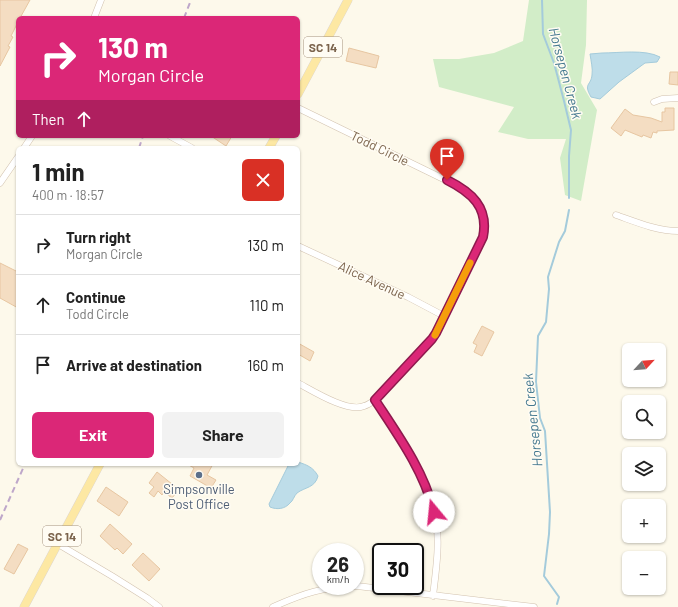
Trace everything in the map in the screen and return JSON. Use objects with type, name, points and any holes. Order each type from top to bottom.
[{"type":"main road","name":"SC 14","points":[[300,90],[348,0]]},
{"type":"main road","name":"SC 14","points":[[24,607],[99,466]]},
{"type":"street","points":[[95,16],[101,0]]},
{"type":"street","points":[[654,102],[662,99],[678,98]]},
{"type":"street","name":"Todd Circle","points":[[300,109],[459,186],[468,192],[476,201],[483,218],[483,237],[432,339],[375,400]]},
{"type":"street","points":[[174,138],[188,146]]},
{"type":"street","points":[[0,183],[16,160]]},
{"type":"street","points":[[616,215],[659,229],[678,231]]},
{"type":"street","name":"Alice Avenue","points":[[300,247],[408,297],[444,316]]},
{"type":"street","points":[[300,384],[352,408],[364,406],[375,400],[397,433],[418,470],[432,501],[438,540],[433,596]]},
{"type":"street","points":[[58,544],[112,576],[159,607]]},
{"type":"street","points":[[273,607],[306,593],[337,587],[364,587],[534,607]]},
{"type":"green space","points":[[529,0],[587,0],[586,45],[581,83],[597,110],[581,201],[565,195],[560,158],[566,139],[528,139],[498,132],[514,107],[439,87],[433,59],[459,59],[494,53],[523,41]]},
{"type":"water","points":[[640,52],[660,57],[657,62],[645,63],[619,82],[600,99],[591,97],[588,87],[592,73],[590,54]]},
{"type":"water","points":[[300,463],[307,465],[314,470],[318,476],[315,483],[297,493],[286,507],[278,509],[270,507],[269,504],[288,466],[300,466]]},
{"type":"building","points":[[0,0],[30,0],[21,16],[16,16],[16,26],[11,36],[13,37],[8,46],[10,47],[0,66]]},
{"type":"building","points":[[349,48],[379,56],[376,68],[346,61]]},
{"type":"building","points":[[670,72],[678,72],[678,85],[669,84]]},
{"type":"building","points":[[665,108],[674,108],[674,130],[657,131],[657,133],[653,132],[651,138],[643,135],[642,137],[625,130],[621,136],[611,128],[625,109],[633,115],[651,118],[662,122],[662,112],[665,112]]},
{"type":"building","points":[[214,138],[231,138],[226,146]]},
{"type":"building","points":[[0,263],[16,271],[16,307],[0,298]]},
{"type":"building","points":[[482,326],[494,332],[482,356],[474,352],[477,345],[473,343]]},
{"type":"building","points":[[300,344],[314,352],[310,361],[300,355]]},
{"type":"building","name":"Simpsonville Post Office","points":[[190,466],[212,466],[207,475],[216,480],[211,488],[190,476],[194,468]]},
{"type":"building","points":[[157,472],[177,488],[175,491],[177,492],[172,498],[164,492],[162,495],[158,491],[154,497],[149,493],[154,487],[149,483]]},
{"type":"building","points":[[106,487],[128,502],[119,516],[97,501]]},
{"type":"building","points":[[110,524],[132,544],[123,554],[117,548],[115,550],[100,536]]},
{"type":"building","points":[[18,544],[28,549],[14,574],[4,569]]},
{"type":"building","points":[[143,553],[160,569],[149,581],[132,565]]},
{"type":"waterway","name":"Horsepen Creek","points":[[542,0],[543,34],[554,63],[571,130],[569,156],[569,198]]},
{"type":"waterway","name":"Horsepen Creek","points":[[557,604],[559,597],[544,576],[550,512],[545,431],[540,418],[536,382],[538,336],[546,322],[549,289],[548,277],[559,242],[565,231],[569,210]]},
{"type":"railway","points":[[185,16],[191,0]]},
{"type":"railway","points":[[140,146],[142,138]]},
{"type":"railway","points":[[0,520],[24,466]]},
{"type":"slow traffic","points":[[435,335],[470,263]]},
{"type":"place","name":"Simpsonville Post Office","points":[[199,475]]},
{"type":"route","points":[[434,512],[432,501],[421,476],[397,433],[375,400],[436,333],[483,237],[484,228],[482,212],[476,201],[464,189],[447,180]]}]
